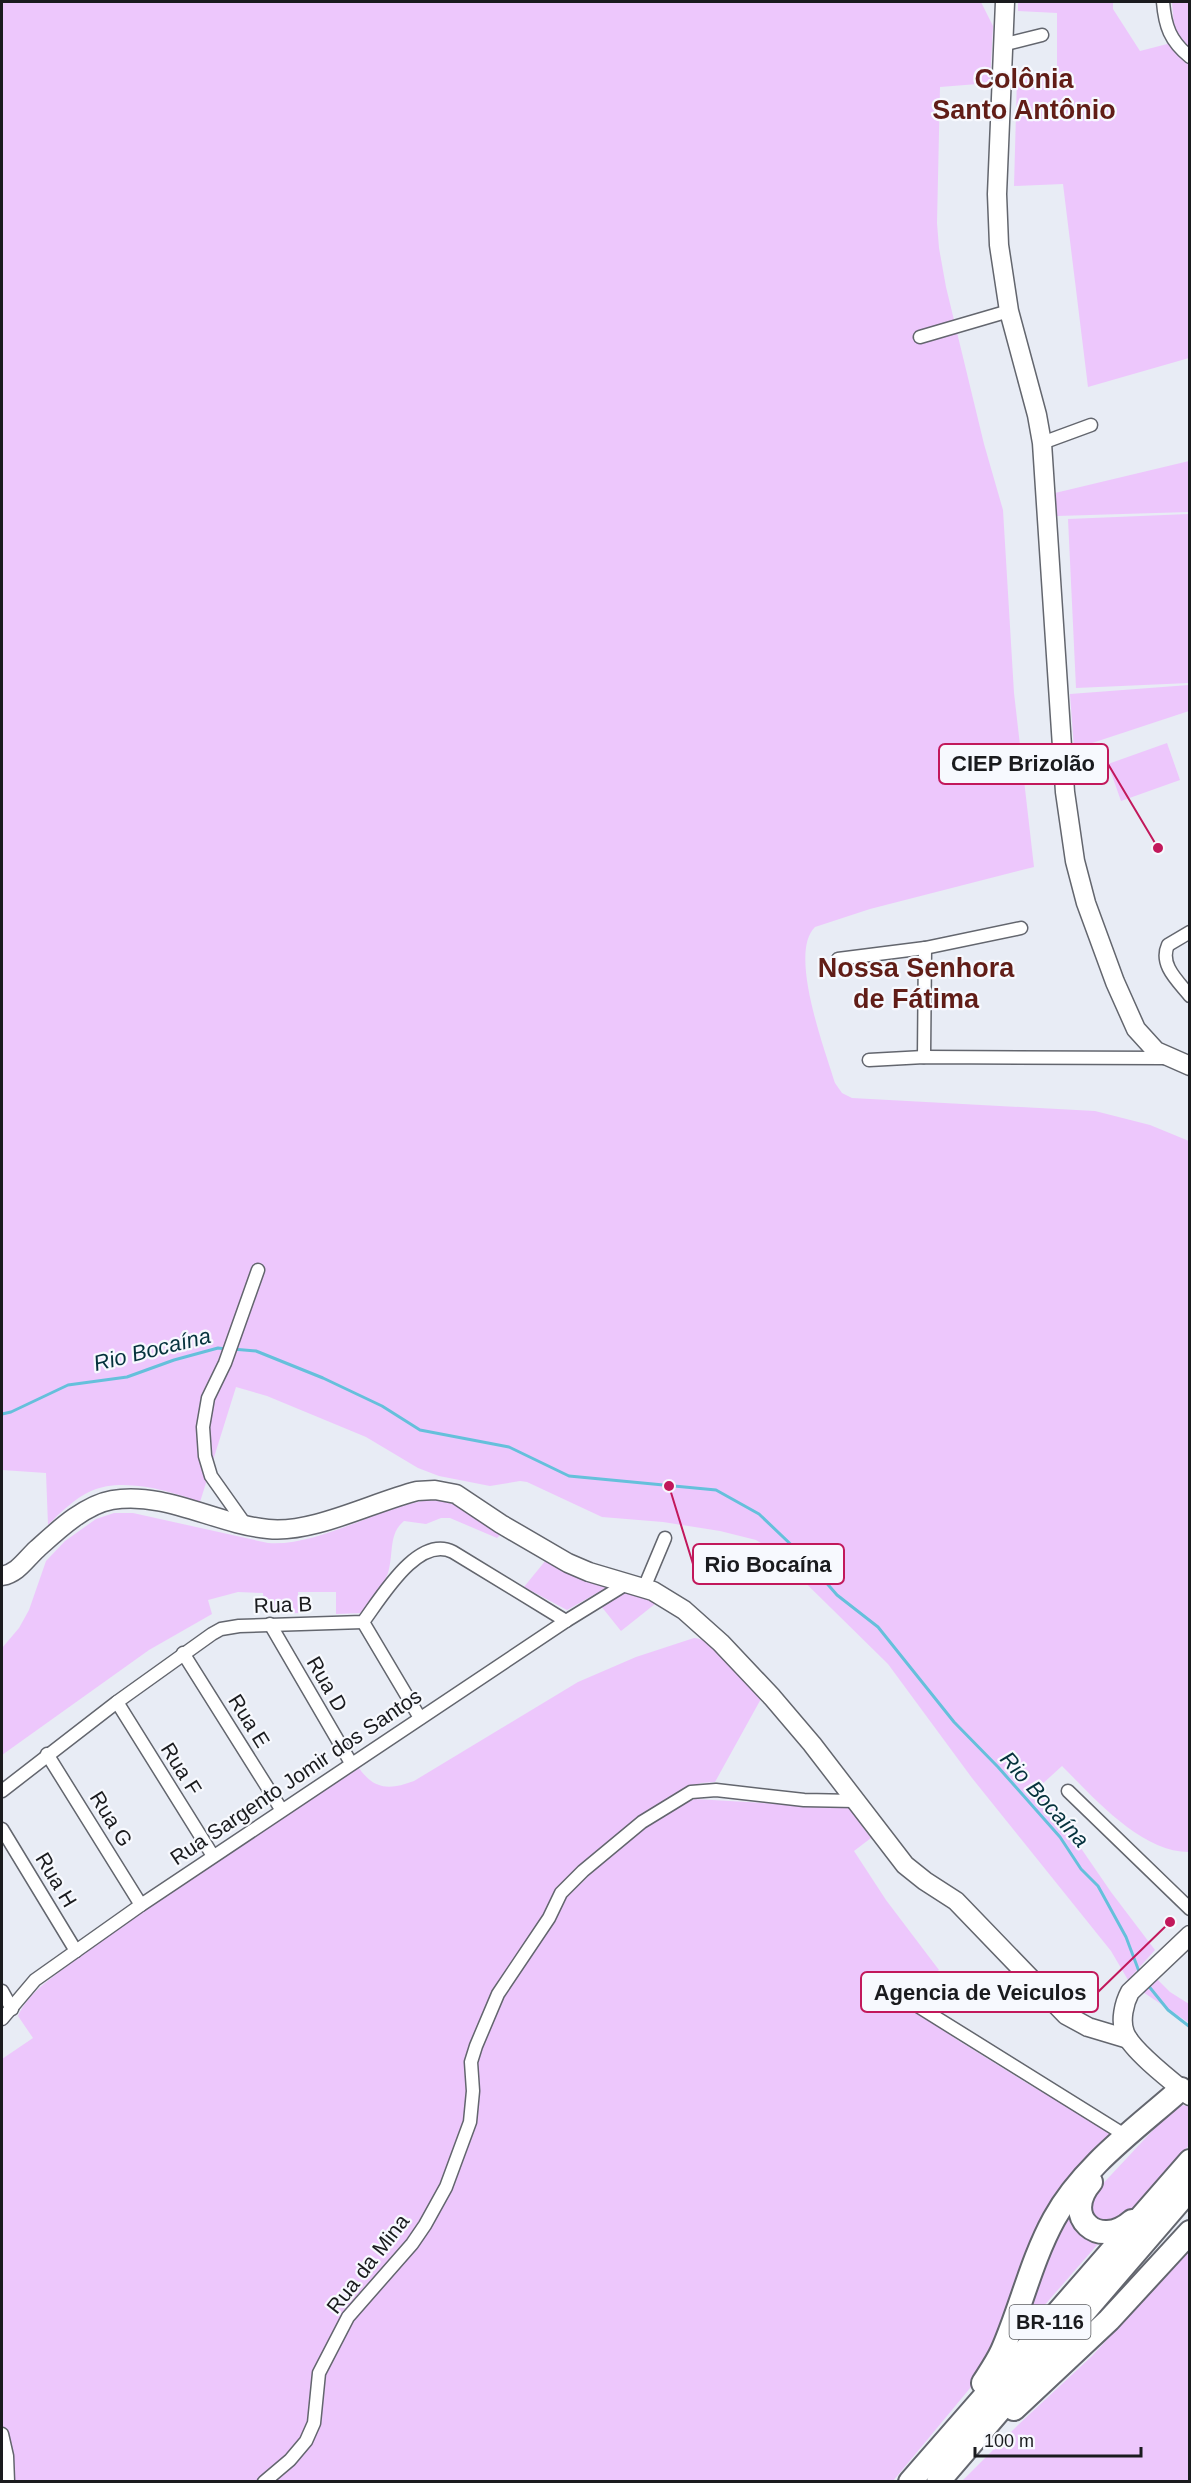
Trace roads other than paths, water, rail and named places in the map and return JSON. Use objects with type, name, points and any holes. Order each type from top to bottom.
[{"type":"highway","points":[[953,2433],[1000,2354],[1053,2219],[1081,2182],[1128,2136],[1185,2093]]},
{"type":"highway","points":[[1128,2136],[1084,2191],[1080,2209],[1083,2220],[1091,2228],[1101,2233],[1116,2231],[1130,2224],[1155,2201]]},
{"type":"highway","name":"BR-116","points":[[910,2481],[1190,2161]]},
{"type":"highway","name":"BR-116","points":[[938,2481],[1032,2369],[1190,2189]]},
{"type":"highway","points":[[959,2458],[1109,2320],[1190,2232]]},
{"type":"street","points":[[1005,2],[997,223],[1009,311],[1037,415],[1042,443],[1064,783],[1075,861],[1086,903],[1136,1029],[1148,1044],[1170,1058],[1190,1066]]},
{"type":"street","points":[[1163,2],[1164,20],[1172,41],[1190,57]]},
{"type":"street","points":[[1002,45],[1042,35]]},
{"type":"street","points":[[921,337],[1009,311]]},
{"type":"street","points":[[1042,443],[1091,425]]},
{"type":"street","points":[[838,959],[925,948],[1021,928]]},
{"type":"street","points":[[1190,932],[1168,945],[1165,956],[1172,974],[1190,996]]},
{"type":"street","points":[[924,1057],[925,948]]},
{"type":"street","points":[[869,1060],[924,1057],[1170,1058]]},
{"type":"street","points":[[246,1524],[211,1476],[205,1456],[203,1427],[206,1406],[225,1364],[258,1270]]},
{"type":"street","points":[[5,1578],[77,1517],[109,1501],[150,1500],[266,1529],[298,1528],[406,1494],[427,1490],[443,1490],[456,1494],[501,1524],[568,1563],[661,1594],[678,1605],[721,1643],[812,1744],[905,1865],[956,1901],[1066,2015],[1088,2027],[1128,2039]]},
{"type":"street","points":[[635,1586],[665,1538]]},
{"type":"street","points":[[420,1718],[363,1622],[413,1560],[438,1548],[453,1552],[566,1621]]},
{"type":"street","name":"Rua Sargento Jomir dos Santos","points":[[2,2019],[29,1985],[281,1809],[566,1621],[635,1586]]},
{"type":"street","name":"Rua B","points":[[2,1791],[183,1653],[221,1629],[270,1624],[363,1622]]},
{"type":"street","name":"Rua D","points":[[270,1624],[351,1763]]},
{"type":"street","name":"Rua E","points":[[183,1653],[281,1809]]},
{"type":"street","name":"Rua F","points":[[117,1702],[213,1856]]},
{"type":"street","name":"Rua G","points":[[47,1755],[141,1905]]},
{"type":"street","name":"Rua da Mina","points":[[264,2481],[291,2460],[306,2440],[314,2423],[319,2373],[348,2317],[412,2244],[446,2187],[470,2122],[473,2091],[471,2062],[498,1994],[549,1918],[561,1893],[583,1871],[642,1822],[691,1792],[699,1790],[804,1800],[855,1801]]},
{"type":"street","points":[[1068,1791],[1190,1909]]},
{"type":"street","name":"Rua H","points":[[2,1829],[76,1951]]},
{"type":"street","points":[[1185,2093],[1128,2039],[1123,2027],[1128,1997],[1135,1986],[1190,1935]]},
{"type":"street","points":[[918,1979],[908,2000],[1128,2136]]},
{"type":"street","points":[[2,1991],[12,2009]]},
{"type":"street","points":[[2,2434],[7,2456],[8,2481]]},
{"type":"waterway","name":"Rio Bocaína","points":[[2,1414],[68,1385],[127,1377],[174,1360],[218,1348],[226,1349]]},
{"type":"waterway","name":"Rio Bocaína","points":[[232,1349],[256,1351],[323,1378],[382,1406],[420,1430],[509,1447],[569,1476],[716,1490],[759,1514],[803,1556],[837,1595],[878,1627],[954,1722],[998,1767],[1060,1837],[1081,1869],[1098,1886],[1126,1937],[1140,1974]]},
{"type":"waterway","name":"Rio Bocaína","points":[[1147,1984],[1168,2010],[1190,2027]]},
{"type":"place","name":"CIEP Brizolão","points":[[1158,848]]},
{"type":"place","name":"Rio Bocaína","points":[[669,1486]]},
{"type":"place","name":"Agencia de Veiculos","points":[[1170,1922]]},
{"type":"district","name":"Colônia Santo Antônio","points":[[1024,94]]},
{"type":"district","name":"Nossa Senhora de Fátima","points":[[916,984]]}]
